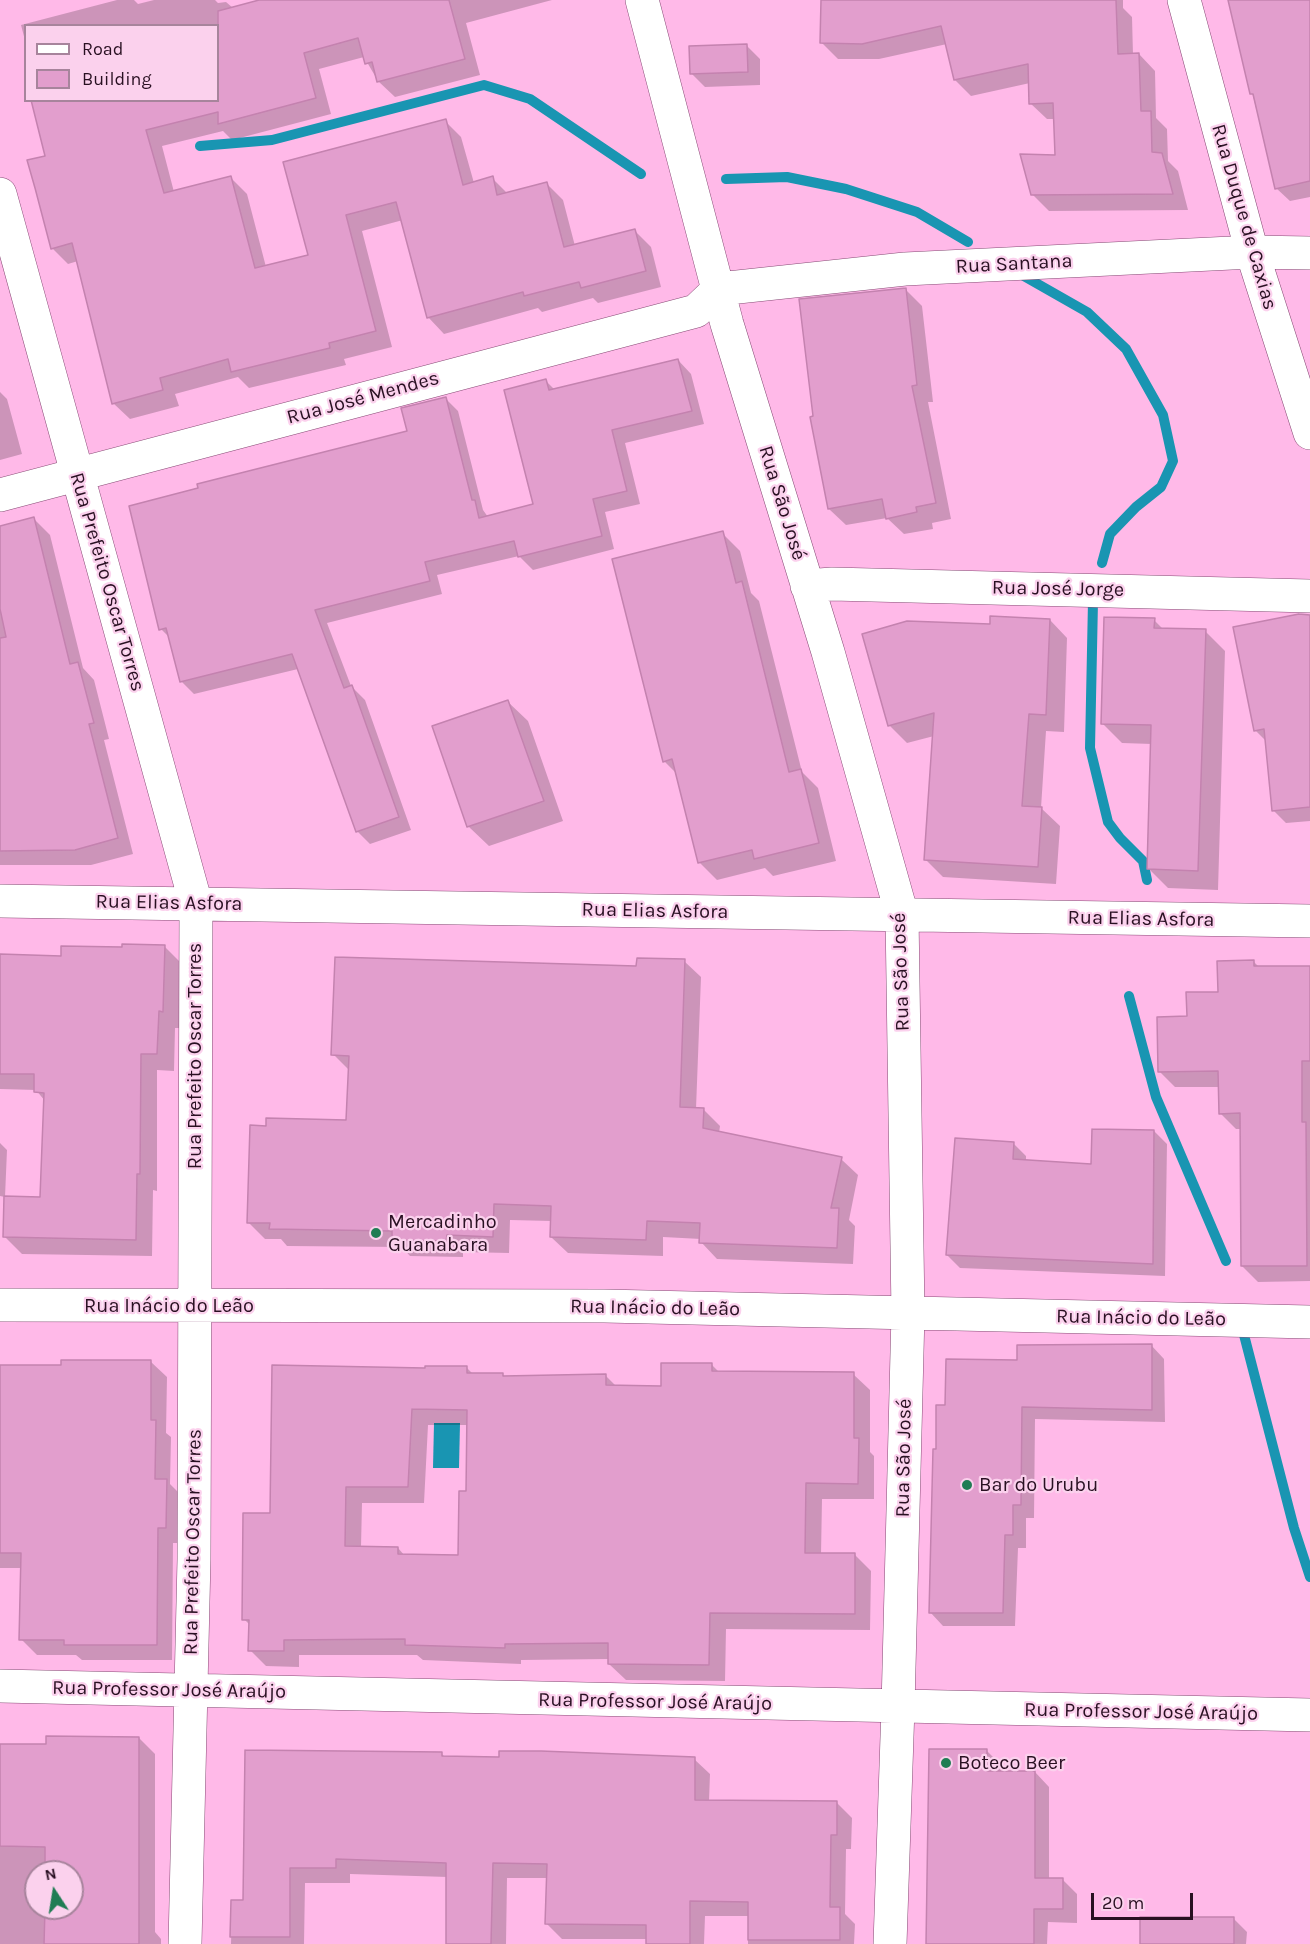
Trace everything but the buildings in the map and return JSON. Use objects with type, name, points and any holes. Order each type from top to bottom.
[{"type":"street","name":"Rua São José","points":[[642,0],[727,324],[828,652],[902,915],[908,1313],[890,1944]]},
{"type":"street","name":"Rua Duque de Caxias","points":[[1184,0],[1252,252],[1310,433]]},
{"type":"street","name":"Rua Prefeito Oscar Torres","points":[[0,194],[196,904],[194,1126],[196,1307],[185,1944]]},
{"type":"street","name":"Rua Santana","points":[[719,289],[905,269],[1252,252],[1310,253]]},
{"type":"street","name":"Rua José Mendes","points":[[0,495],[696,311],[719,289]]},
{"type":"street","name":"Rua José Jorge","points":[[807,586],[832,584],[1310,596]]},
{"type":"street","name":"Rua Elias Asfora","points":[[0,901],[1310,921]]},
{"type":"street","name":"Rua Inácio do Leão","points":[[0,1305],[604,1306],[1310,1322]]},
{"type":"street","name":"Rua Professor José Araújo","points":[[0,1686],[1310,1715]]},
{"type":"water","points":[[434,1423],[460,1423],[459,1468],[433,1468]]},
{"type":"waterway","points":[[200,146],[272,140],[484,85],[530,99],[641,174]]},
{"type":"waterway","points":[[726,179],[787,177],[846,189],[917,212],[968,242]]},
{"type":"waterway","points":[[1022,275],[1087,312],[1126,349],[1163,415],[1173,461],[1161,487],[1136,507],[1110,534],[1102,563]]},
{"type":"waterway","points":[[1093,601],[1090,748],[1108,822],[1143,861],[1147,880]]},
{"type":"waterway","points":[[1129,996],[1156,1097],[1226,1261]]},
{"type":"waterway","points":[[1243,1331],[1294,1528],[1310,1577]]},
{"type":"place","name":"Mercadinho Guanabara","points":[[376,1233]]},
{"type":"place","name":"Bar do Urubu","points":[[967,1485]]},
{"type":"place","name":"Boteco Beer","points":[[946,1763]]}]
